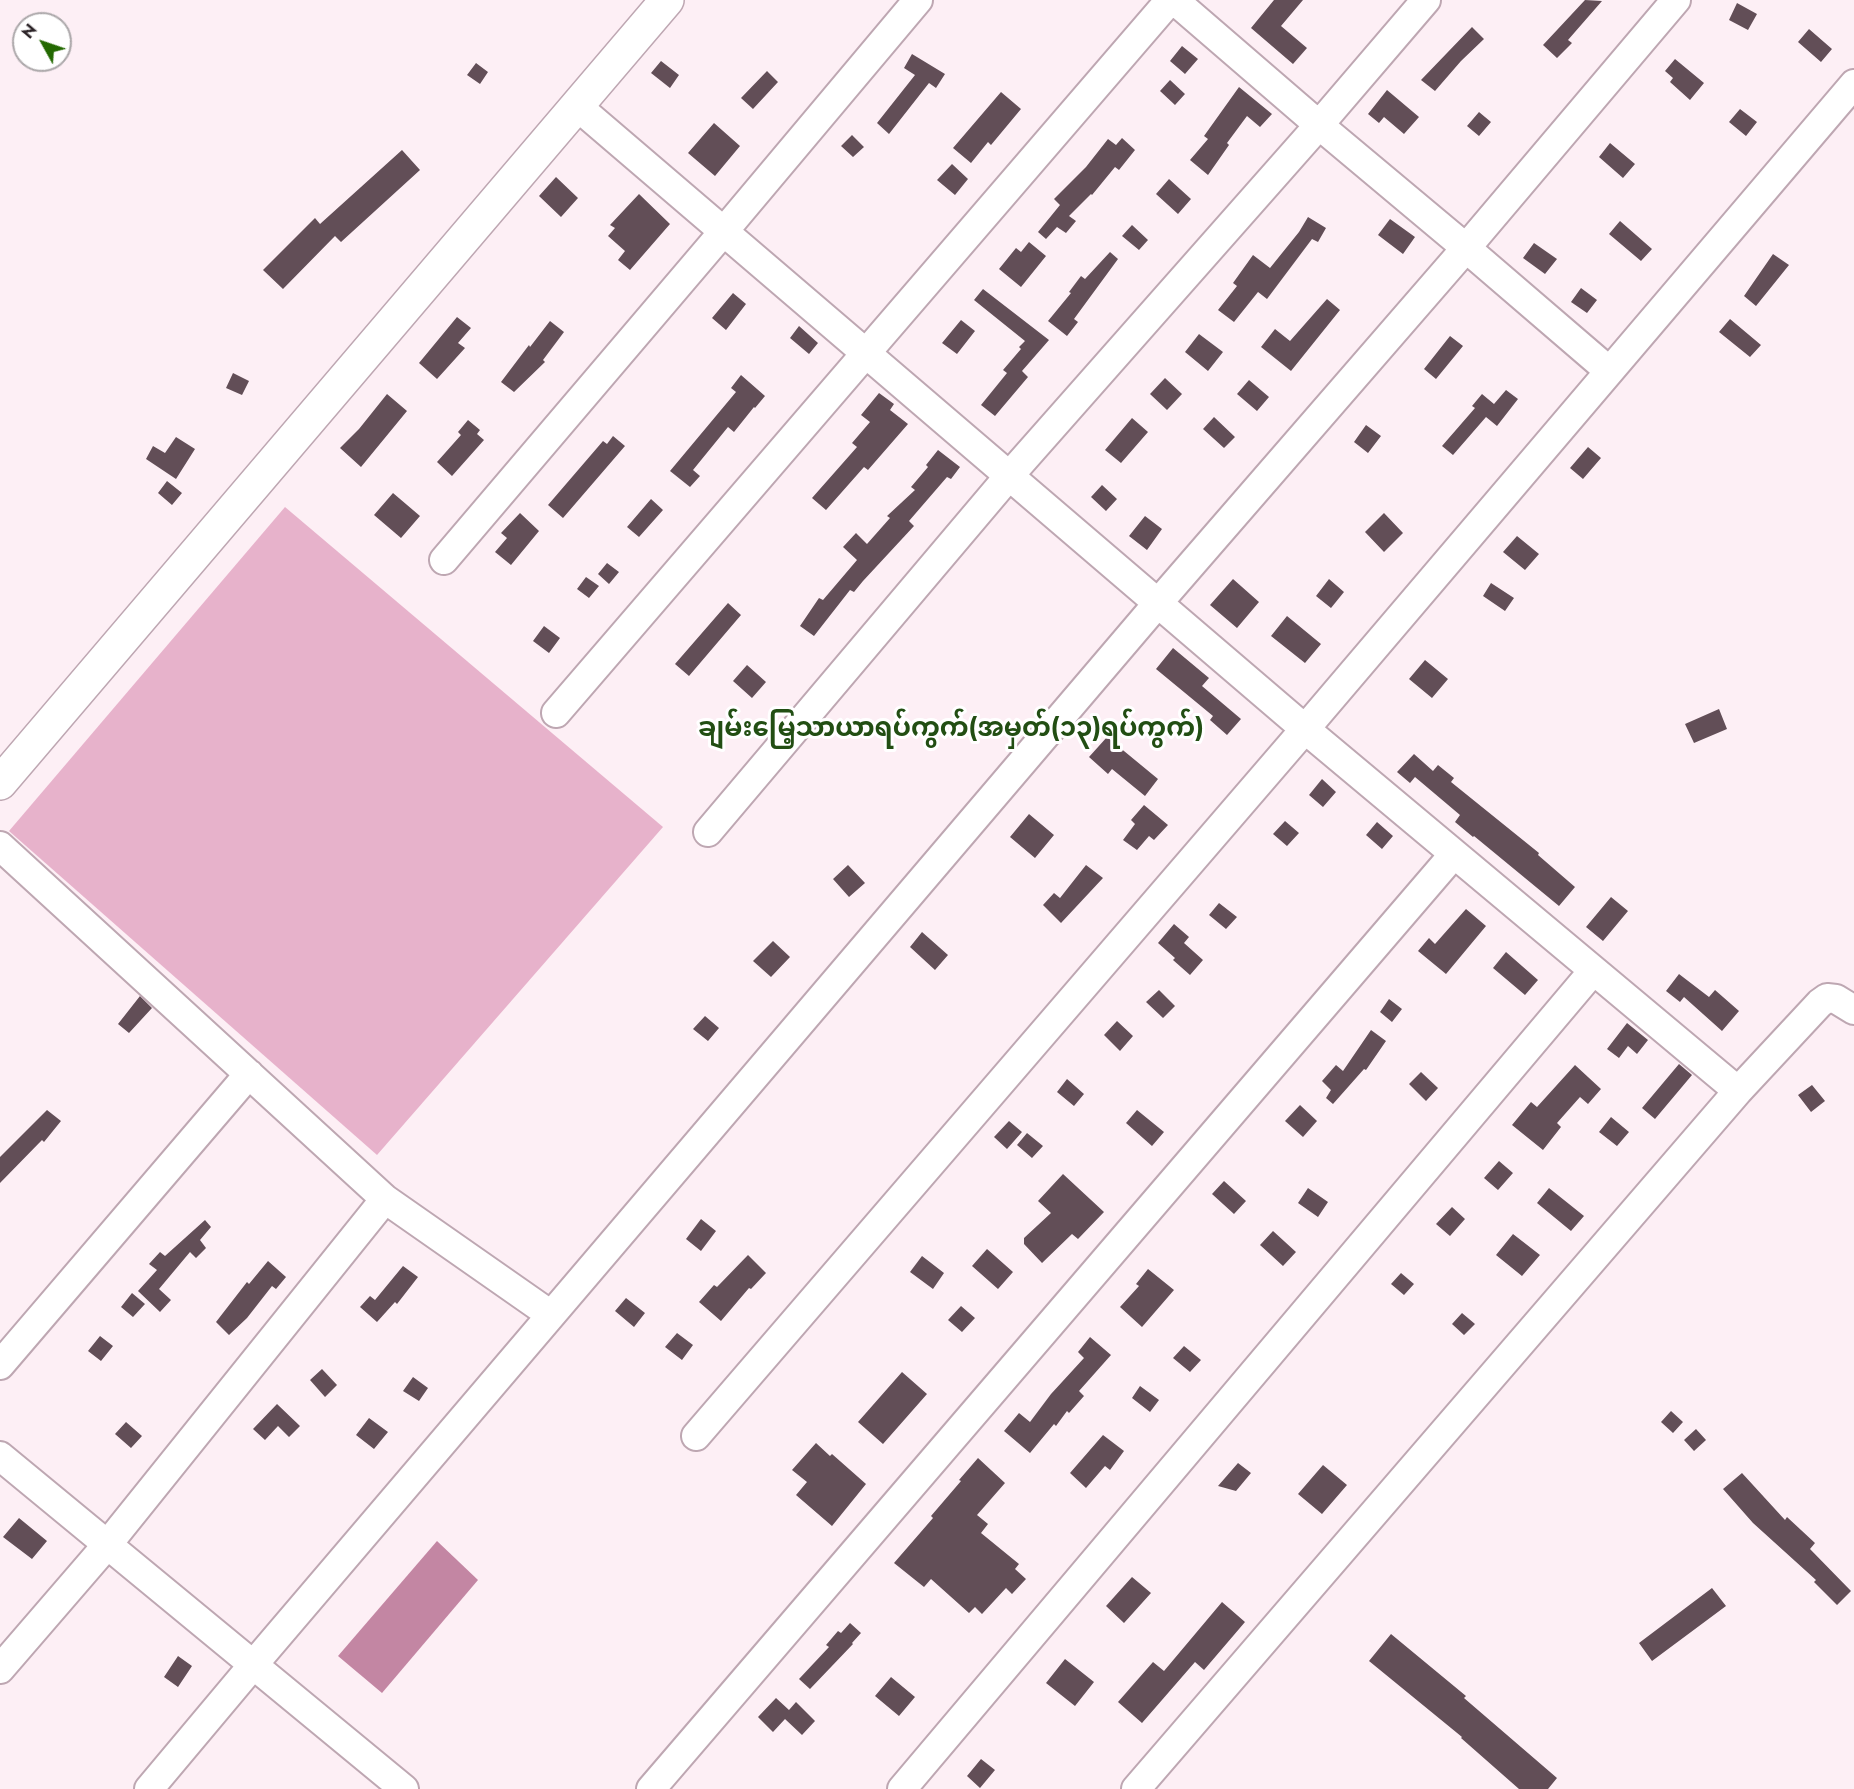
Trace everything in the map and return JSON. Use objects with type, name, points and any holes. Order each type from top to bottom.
[{"type":"main road","points":[[0,783],[667,0]]},
{"type":"street","points":[[444,560],[918,0]]},
{"type":"street","points":[[556,713],[1172,0],[1608,370]]},
{"type":"street","points":[[708,832],[1010,476],[1426,0]]},
{"type":"street","points":[[149,1789],[1158,603],[1466,248],[1677,0]]},
{"type":"street","points":[[696,1436],[1305,729],[1608,370],[1854,84]]},
{"type":"street","points":[[577,105],[1305,729],[1738,1091]]},
{"type":"street","points":[[0,846],[385,1199],[551,1315]]},
{"type":"street","points":[[651,1789],[1454,854]]},
{"type":"street","points":[[902,1789],[1593,971]]},
{"type":"street","points":[[1136,1789],[1738,1091],[1827,998],[1836,999],[1854,1010]]},
{"type":"street","points":[[0,1365],[249,1074]]},
{"type":"street","points":[[0,1669],[107,1545],[385,1199]]},
{"type":"street","points":[[0,1456],[404,1789]]},
{"type":"shaded area","points":[[285,507],[663,827],[377,1155],[9,831]]},
{"type":"shaded area","points":[[437,1541],[478,1580],[382,1693],[338,1656]]},
{"type":"building","points":[[1274,0],[1303,0],[1281,26],[1307,48],[1293,64],[1251,28]]},
{"type":"building","points":[[1585,0],[1602,1],[1568,40],[1572,43],[1557,58],[1543,45]]},
{"type":"building","points":[[1737,3],[1757,14],[1748,30],[1729,20]]},
{"type":"building","points":[[1472,27],[1484,39],[1435,91],[1421,80]]},
{"type":"building","points":[[1809,29],[1832,49],[1821,62],[1798,42]]},
{"type":"building","points":[[1182,46],[1198,59],[1185,74],[1170,61]]},
{"type":"building","points":[[912,54],[945,74],[936,88],[929,83],[889,134],[877,123],[915,75],[904,68]]},
{"type":"building","points":[[1675,59],[1704,83],[1690,100],[1670,82],[1673,78],[1665,71]]},
{"type":"building","points":[[661,61],[679,75],[670,88],[651,73]]},
{"type":"building","points":[[476,63],[488,72],[480,84],[467,75]]},
{"type":"building","points":[[767,71],[778,82],[753,109],[741,98]]},
{"type":"building","points":[[1170,80],[1185,94],[1175,105],[1160,91]]},
{"type":"building","points":[[1239,87],[1272,114],[1260,127],[1247,116],[1208,175],[1190,160],[1208,139],[1204,136]]},
{"type":"building","points":[[1387,90],[1419,117],[1404,134],[1384,117],[1379,123],[1368,114]]},
{"type":"building","points":[[1001,92],[1021,109],[991,145],[988,142],[971,163],[953,148]]},
{"type":"building","points":[[1740,109],[1757,122],[1746,136],[1729,122]]},
{"type":"building","points":[[1479,112],[1491,122],[1479,136],[1467,126]]},
{"type":"building","points":[[714,123],[740,146],[715,176],[688,153]]},
{"type":"building","points":[[852,135],[864,147],[853,157],[841,146]]},
{"type":"building","points":[[1122,138],[1135,150],[1119,170],[1115,167],[1092,195],[1069,216],[1076,221],[1066,233],[1057,227],[1046,239],[1038,232],[1060,205],[1054,199],[1086,167],[1108,139],[1116,145]]},
{"type":"building","points":[[1610,143],[1635,164],[1623,178],[1599,157]]},
{"type":"building","points":[[402,150],[420,170],[341,242],[335,236],[283,289],[263,270],[315,218],[320,224]]},
{"type":"building","points":[[952,164],[968,179],[955,195],[937,180]]},
{"type":"building","points":[[556,177],[578,198],[561,217],[539,196]]},
{"type":"building","points":[[1169,179],[1191,199],[1178,214],[1156,194]]},
{"type":"building","points":[[639,194],[670,224],[630,270],[618,260],[625,251],[608,236],[615,228],[610,225]]},
{"type":"building","points":[[1308,217],[1326,228],[1318,242],[1312,239],[1267,299],[1258,292],[1234,322],[1218,310],[1237,286],[1233,283],[1253,255],[1270,268]]},
{"type":"building","points":[[1390,219],[1415,237],[1403,254],[1378,235]]},
{"type":"building","points":[[1620,221],[1652,249],[1641,261],[1609,234]]},
{"type":"building","points":[[1132,225],[1148,240],[1139,250],[1122,236]]},
{"type":"building","points":[[1029,242],[1046,256],[1021,287],[999,269],[1016,248],[1021,252]]},
{"type":"building","points":[[1534,243],[1557,259],[1545,274],[1523,258]]},
{"type":"building","points":[[1110,252],[1118,259],[1074,319],[1078,322],[1067,336],[1048,321],[1071,293],[1069,292],[1081,276],[1085,279]]},
{"type":"building","points":[[1773,254],[1789,265],[1756,306],[1744,296]]},
{"type":"building","points":[[1581,288],[1597,300],[1587,313],[1571,302]]},
{"type":"building","points":[[983,289],[1049,340],[1022,371],[1028,377],[995,416],[981,405],[1007,373],[1003,370],[1025,341],[974,300]]},
{"type":"building","points":[[733,293],[746,304],[726,330],[712,318]]},
{"type":"building","points":[[1327,299],[1340,310],[1291,371],[1261,347],[1275,329],[1290,341]]},
{"type":"building","points":[[457,317],[471,328],[458,343],[465,348],[437,379],[419,363]]},
{"type":"building","points":[[1730,319],[1761,345],[1750,357],[1719,332]]},
{"type":"building","points":[[961,320],[975,331],[957,354],[942,343]]},
{"type":"building","points":[[550,321],[564,332],[543,360],[545,362],[514,392],[501,382]]},
{"type":"building","points":[[799,326],[818,343],[809,354],[790,338]]},
{"type":"building","points":[[1199,334],[1223,352],[1208,371],[1185,352]]},
{"type":"building","points":[[1450,336],[1463,346],[1436,379],[1424,369]]},
{"type":"building","points":[[233,373],[249,381],[242,395],[226,388]]},
{"type":"building","points":[[741,375],[765,396],[734,432],[728,427],[693,470],[700,476],[690,487],[670,471],[736,392],[731,388]]},
{"type":"building","points":[[1165,378],[1182,394],[1167,410],[1150,394]]},
{"type":"building","points":[[1249,380],[1269,397],[1257,411],[1237,394]]},
{"type":"building","points":[[1506,390],[1518,399],[1497,426],[1486,417],[1453,455],[1442,446],[1475,408],[1472,406],[1482,394],[1494,404]]},
{"type":"building","points":[[879,393],[894,404],[890,410],[908,424],[868,470],[864,467],[826,510],[812,498],[857,447],[852,443],[870,422],[861,415]]},
{"type":"building","points":[[387,394],[407,411],[361,467],[340,448],[359,429]]},
{"type":"building","points":[[1214,417],[1235,437],[1224,448],[1203,429]]},
{"type":"building","points":[[1132,418],[1148,432],[1121,463],[1105,450]]},
{"type":"building","points":[[468,420],[480,430],[477,434],[484,440],[452,476],[437,462],[461,435],[458,432]]},
{"type":"building","points":[[1366,425],[1381,436],[1368,453],[1354,442]]},
{"type":"building","points":[[613,436],[625,446],[563,518],[548,505],[603,441],[607,444]]},
{"type":"building","points":[[176,437],[195,449],[176,479],[146,459],[153,446],[165,453]]},
{"type":"building","points":[[1588,447],[1601,458],[1583,479],[1570,468]]},
{"type":"building","points":[[938,450],[960,467],[951,479],[947,477],[909,521],[914,526],[854,592],[850,590],[814,636],[800,626],[819,598],[823,600],[857,560],[843,547],[856,533],[867,544],[890,518],[887,516],[915,490],[911,487],[928,467],[926,465]]},
{"type":"building","points":[[167,481],[182,493],[172,505],[158,493]]},
{"type":"building","points":[[1102,485],[1117,499],[1106,511],[1091,497]]},
{"type":"building","points":[[393,493],[420,516],[401,538],[374,515]]},
{"type":"building","points":[[651,499],[663,510],[639,537],[627,527]]},
{"type":"building","points":[[520,513],[539,531],[511,565],[495,552],[507,538],[501,533]]},
{"type":"building","points":[[1384,513],[1403,533],[1384,552],[1365,532]]},
{"type":"building","points":[[1145,516],[1162,529],[1147,550],[1129,536]]},
{"type":"building","points":[[1517,536],[1539,554],[1525,570],[1503,552]]},
{"type":"building","points":[[607,563],[619,572],[609,584],[598,574]]},
{"type":"building","points":[[586,577],[599,586],[589,598],[577,589]]},
{"type":"building","points":[[1233,579],[1259,602],[1237,628],[1210,605]]},
{"type":"building","points":[[1329,579],[1344,592],[1331,608],[1316,596]]},
{"type":"building","points":[[1491,583],[1514,598],[1505,611],[1483,596]]},
{"type":"building","points":[[728,603],[741,615],[689,676],[675,664]]},
{"type":"building","points":[[1287,616],[1321,644],[1305,663],[1271,636]]},
{"type":"building","points":[[544,626],[560,638],[549,653],[533,641]]},
{"type":"building","points":[[1173,648],[1209,678],[1202,686],[1241,719],[1227,735],[1210,720],[1213,716],[1156,669]]},
{"type":"building","points":[[1425,660],[1448,679],[1432,698],[1409,679]]},
{"type":"building","points":[[747,665],[766,682],[752,698],[733,681]]},
{"type":"building","points":[[1719,709],[1727,729],[1694,743],[1685,724]]},
{"type":"building","points":[[708,719],[724,731],[714,743],[698,731]]},
{"type":"building","points":[[1107,737],[1158,779],[1145,796],[1112,769],[1108,774],[1089,757]]},
{"type":"building","points":[[1414,754],[1433,771],[1438,765],[1454,778],[1451,782],[1539,853],[1538,855],[1575,887],[1559,906],[1455,822],[1460,815],[1415,777],[1410,783],[1397,772]]},
{"type":"building","points":[[1322,779],[1336,792],[1323,807],[1309,795]]},
{"type":"building","points":[[1144,805],[1168,825],[1154,840],[1149,836],[1137,850],[1123,840],[1135,824],[1131,820]]},
{"type":"building","points":[[1029,814],[1054,835],[1035,858],[1010,837]]},
{"type":"building","points":[[1285,821],[1299,833],[1287,846],[1273,834]]},
{"type":"building","points":[[1377,822],[1393,836],[1382,849],[1366,835]]},
{"type":"building","points":[[848,865],[865,883],[849,897],[833,879]]},
{"type":"building","points":[[1086,865],[1103,878],[1061,923],[1043,905],[1054,893],[1060,898]]},
{"type":"building","points":[[1611,897],[1628,911],[1603,941],[1586,927]]},
{"type":"building","points":[[1219,903],[1237,917],[1226,929],[1209,915]]},
{"type":"building","points":[[1466,909],[1486,926],[1446,974],[1418,951],[1429,938],[1435,944]]},
{"type":"building","points":[[1174,924],[1189,937],[1184,943],[1203,960],[1190,975],[1158,943]]},
{"type":"building","points":[[922,932],[948,955],[935,970],[910,947]]},
{"type":"building","points":[[773,941],[790,957],[771,977],[753,961]]},
{"type":"building","points":[[1506,952],[1538,980],[1525,995],[1493,968]]},
{"type":"building","points":[[1679,974],[1709,997],[1715,990],[1739,1011],[1722,1031],[1684,997],[1680,1002],[1666,991]]},
{"type":"building","points":[[1159,990],[1175,1006],[1163,1018],[1146,1002]]},
{"type":"building","points":[[140,996],[152,1008],[129,1033],[118,1024]]},
{"type":"building","points":[[1389,999],[1402,1009],[1392,1022],[1380,1012]]},
{"type":"building","points":[[705,1016],[719,1028],[708,1041],[693,1029]]},
{"type":"building","points":[[1117,1021],[1133,1036],[1120,1051],[1104,1035]]},
{"type":"building","points":[[1627,1023],[1648,1040],[1637,1054],[1628,1046],[1619,1058],[1607,1049]]},
{"type":"building","points":[[1371,1030],[1386,1041],[1366,1070],[1364,1069],[1333,1104],[1326,1098],[1331,1090],[1322,1081],[1336,1065],[1343,1071]]},
{"type":"building","points":[[1679,1064],[1692,1075],[1655,1119],[1642,1108]]},
{"type":"building","points":[[1575,1065],[1601,1089],[1588,1104],[1580,1097],[1557,1123],[1561,1127],[1543,1150],[1512,1125],[1531,1102],[1537,1107]]},
{"type":"building","points":[[1421,1072],[1438,1088],[1426,1101],[1409,1084]]},
{"type":"building","points":[[1067,1079],[1084,1094],[1074,1106],[1057,1092]]},
{"type":"building","points":[[1812,1085],[1825,1101],[1811,1112],[1798,1095]]},
{"type":"building","points":[[1300,1105],[1317,1121],[1303,1137],[1285,1121]]},
{"type":"building","points":[[47,1110],[61,1121],[44,1142],[42,1140],[0,1183],[0,1157]]},
{"type":"building","points":[[1137,1110],[1164,1132],[1152,1146],[1126,1123]]},
{"type":"building","points":[[1611,1117],[1629,1132],[1617,1146],[1599,1132]]},
{"type":"building","points":[[1009,1121],[1022,1132],[1007,1149],[994,1137]]},
{"type":"building","points":[[1027,1133],[1043,1146],[1032,1158],[1017,1145]]},
{"type":"building","points":[[1499,1161],[1513,1173],[1498,1190],[1484,1178]]},
{"type":"building","points":[[1063,1174],[1104,1212],[1078,1239],[1072,1234],[1042,1263],[1024,1244],[1024,1238],[1051,1213],[1038,1201]]},
{"type":"building","points":[[1224,1181],[1246,1201],[1234,1214],[1212,1194]]},
{"type":"building","points":[[1308,1188],[1328,1202],[1318,1217],[1298,1203]]},
{"type":"building","points":[[1549,1188],[1584,1216],[1571,1231],[1537,1203]]},
{"type":"building","points":[[1452,1207],[1465,1219],[1450,1236],[1436,1224]]},
{"type":"building","points":[[701,1219],[716,1231],[701,1251],[686,1239]]},
{"type":"building","points":[[205,1220],[211,1227],[200,1240],[206,1248],[196,1258],[190,1252],[159,1289],[171,1300],[160,1312],[138,1291],[157,1270],[149,1264],[160,1252],[165,1256]]},
{"type":"building","points":[[1273,1231],[1296,1252],[1283,1266],[1260,1245]]},
{"type":"building","points":[[1513,1234],[1540,1255],[1522,1276],[1496,1255]]},
{"type":"building","points":[[987,1249],[1013,1272],[998,1289],[972,1266]]},
{"type":"building","points":[[748,1255],[766,1273],[751,1289],[749,1288],[721,1321],[699,1302],[714,1285],[717,1287]]},
{"type":"building","points":[[922,1256],[944,1273],[933,1289],[910,1272]]},
{"type":"building","points":[[268,1261],[286,1277],[276,1289],[272,1286],[247,1318],[229,1335],[216,1322],[247,1282],[249,1284]]},
{"type":"building","points":[[403,1266],[418,1277],[397,1304],[395,1302],[377,1322],[360,1307],[370,1296],[375,1300]]},
{"type":"building","points":[[1148,1269],[1174,1290],[1142,1327],[1120,1307],[1139,1286],[1136,1284]]},
{"type":"building","points":[[1401,1273],[1414,1284],[1404,1295],[1391,1284]]},
{"type":"building","points":[[132,1293],[145,1304],[133,1317],[121,1307]]},
{"type":"building","points":[[626,1298],[645,1313],[634,1327],[615,1311]]},
{"type":"building","points":[[961,1306],[975,1318],[962,1332],[948,1320]]},
{"type":"building","points":[[1462,1313],[1475,1324],[1464,1335],[1452,1324]]},
{"type":"building","points":[[677,1333],[693,1345],[682,1360],[665,1347]]},
{"type":"building","points":[[100,1336],[113,1346],[101,1361],[88,1351]]},
{"type":"building","points":[[1090,1337],[1111,1355],[1079,1391],[1084,1396],[1069,1413],[1067,1411],[1056,1426],[1054,1424],[1030,1453],[1004,1431],[1019,1413],[1030,1422],[1051,1394],[1084,1358],[1078,1352]]},
{"type":"building","points":[[1184,1346],[1201,1360],[1190,1372],[1173,1358]]},
{"type":"building","points":[[322,1369],[337,1385],[325,1397],[310,1380]]},
{"type":"building","points":[[902,1372],[927,1394],[883,1444],[858,1422]]},
{"type":"building","points":[[413,1377],[428,1388],[419,1401],[403,1391]]},
{"type":"building","points":[[1140,1386],[1159,1400],[1150,1412],[1132,1398]]},
{"type":"building","points":[[277,1404],[300,1426],[289,1437],[278,1426],[265,1440],[253,1429]]},
{"type":"building","points":[[1671,1411],[1683,1422],[1673,1433],[1661,1422]]},
{"type":"building","points":[[369,1418],[388,1432],[374,1449],[356,1435]]},
{"type":"building","points":[[126,1422],[142,1436],[131,1448],[115,1434]]},
{"type":"building","points":[[1696,1429],[1706,1440],[1694,1451],[1684,1440]]},
{"type":"building","points":[[1103,1435],[1124,1451],[1110,1470],[1105,1466],[1086,1488],[1070,1473]]},
{"type":"building","points":[[816,1443],[866,1484],[832,1526],[796,1495],[807,1482],[792,1470]]},
{"type":"building","points":[[978,1458],[1005,1483],[977,1515],[988,1524],[981,1533],[1019,1564],[1015,1569],[1026,1579],[1012,1594],[1006,1588],[982,1614],[975,1607],[969,1613],[931,1579],[924,1587],[894,1563],[933,1518],[931,1516]]},
{"type":"building","points":[[1238,1463],[1251,1473],[1236,1491],[1218,1486]]},
{"type":"building","points":[[1323,1465],[1347,1485],[1322,1514],[1298,1494]]},
{"type":"building","points":[[1742,1473],[1785,1520],[1787,1517],[1815,1543],[1810,1549],[1851,1591],[1837,1605],[1814,1582],[1816,1580],[1753,1523],[1723,1489]]},
{"type":"building","points":[[19,1518],[47,1541],[32,1559],[3,1537]]},
{"type":"building","points":[[1132,1577],[1151,1593],[1124,1623],[1106,1606]]},
{"type":"building","points":[[1712,1588],[1726,1606],[1652,1661],[1639,1643]]},
{"type":"building","points":[[1222,1602],[1245,1622],[1204,1670],[1195,1662],[1142,1723],[1118,1702],[1153,1662],[1164,1671]]},
{"type":"building","points":[[850,1623],[861,1633],[810,1689],[799,1679],[829,1647],[826,1645],[838,1631],[841,1633]]},
{"type":"building","points":[[1391,1634],[1466,1696],[1464,1698],[1557,1778],[1548,1789],[1519,1789],[1462,1737],[1369,1661]]},
{"type":"building","points":[[178,1656],[192,1666],[178,1687],[164,1677]]},
{"type":"building","points":[[1065,1659],[1094,1682],[1075,1706],[1046,1683]]},
{"type":"building","points":[[891,1677],[915,1697],[899,1716],[875,1696]]},
{"type":"building","points":[[776,1698],[789,1710],[796,1702],[815,1721],[802,1735],[785,1719],[773,1732],[758,1717]]},
{"type":"building","points":[[981,1759],[995,1770],[980,1788],[967,1776]]},
{"type":"district","name":"ချမ်းမြေ့သာယာရပ်ကွက်(အမှတ်(၁၃)ရပ်ကွက်)","points":[[951,730]]}]
